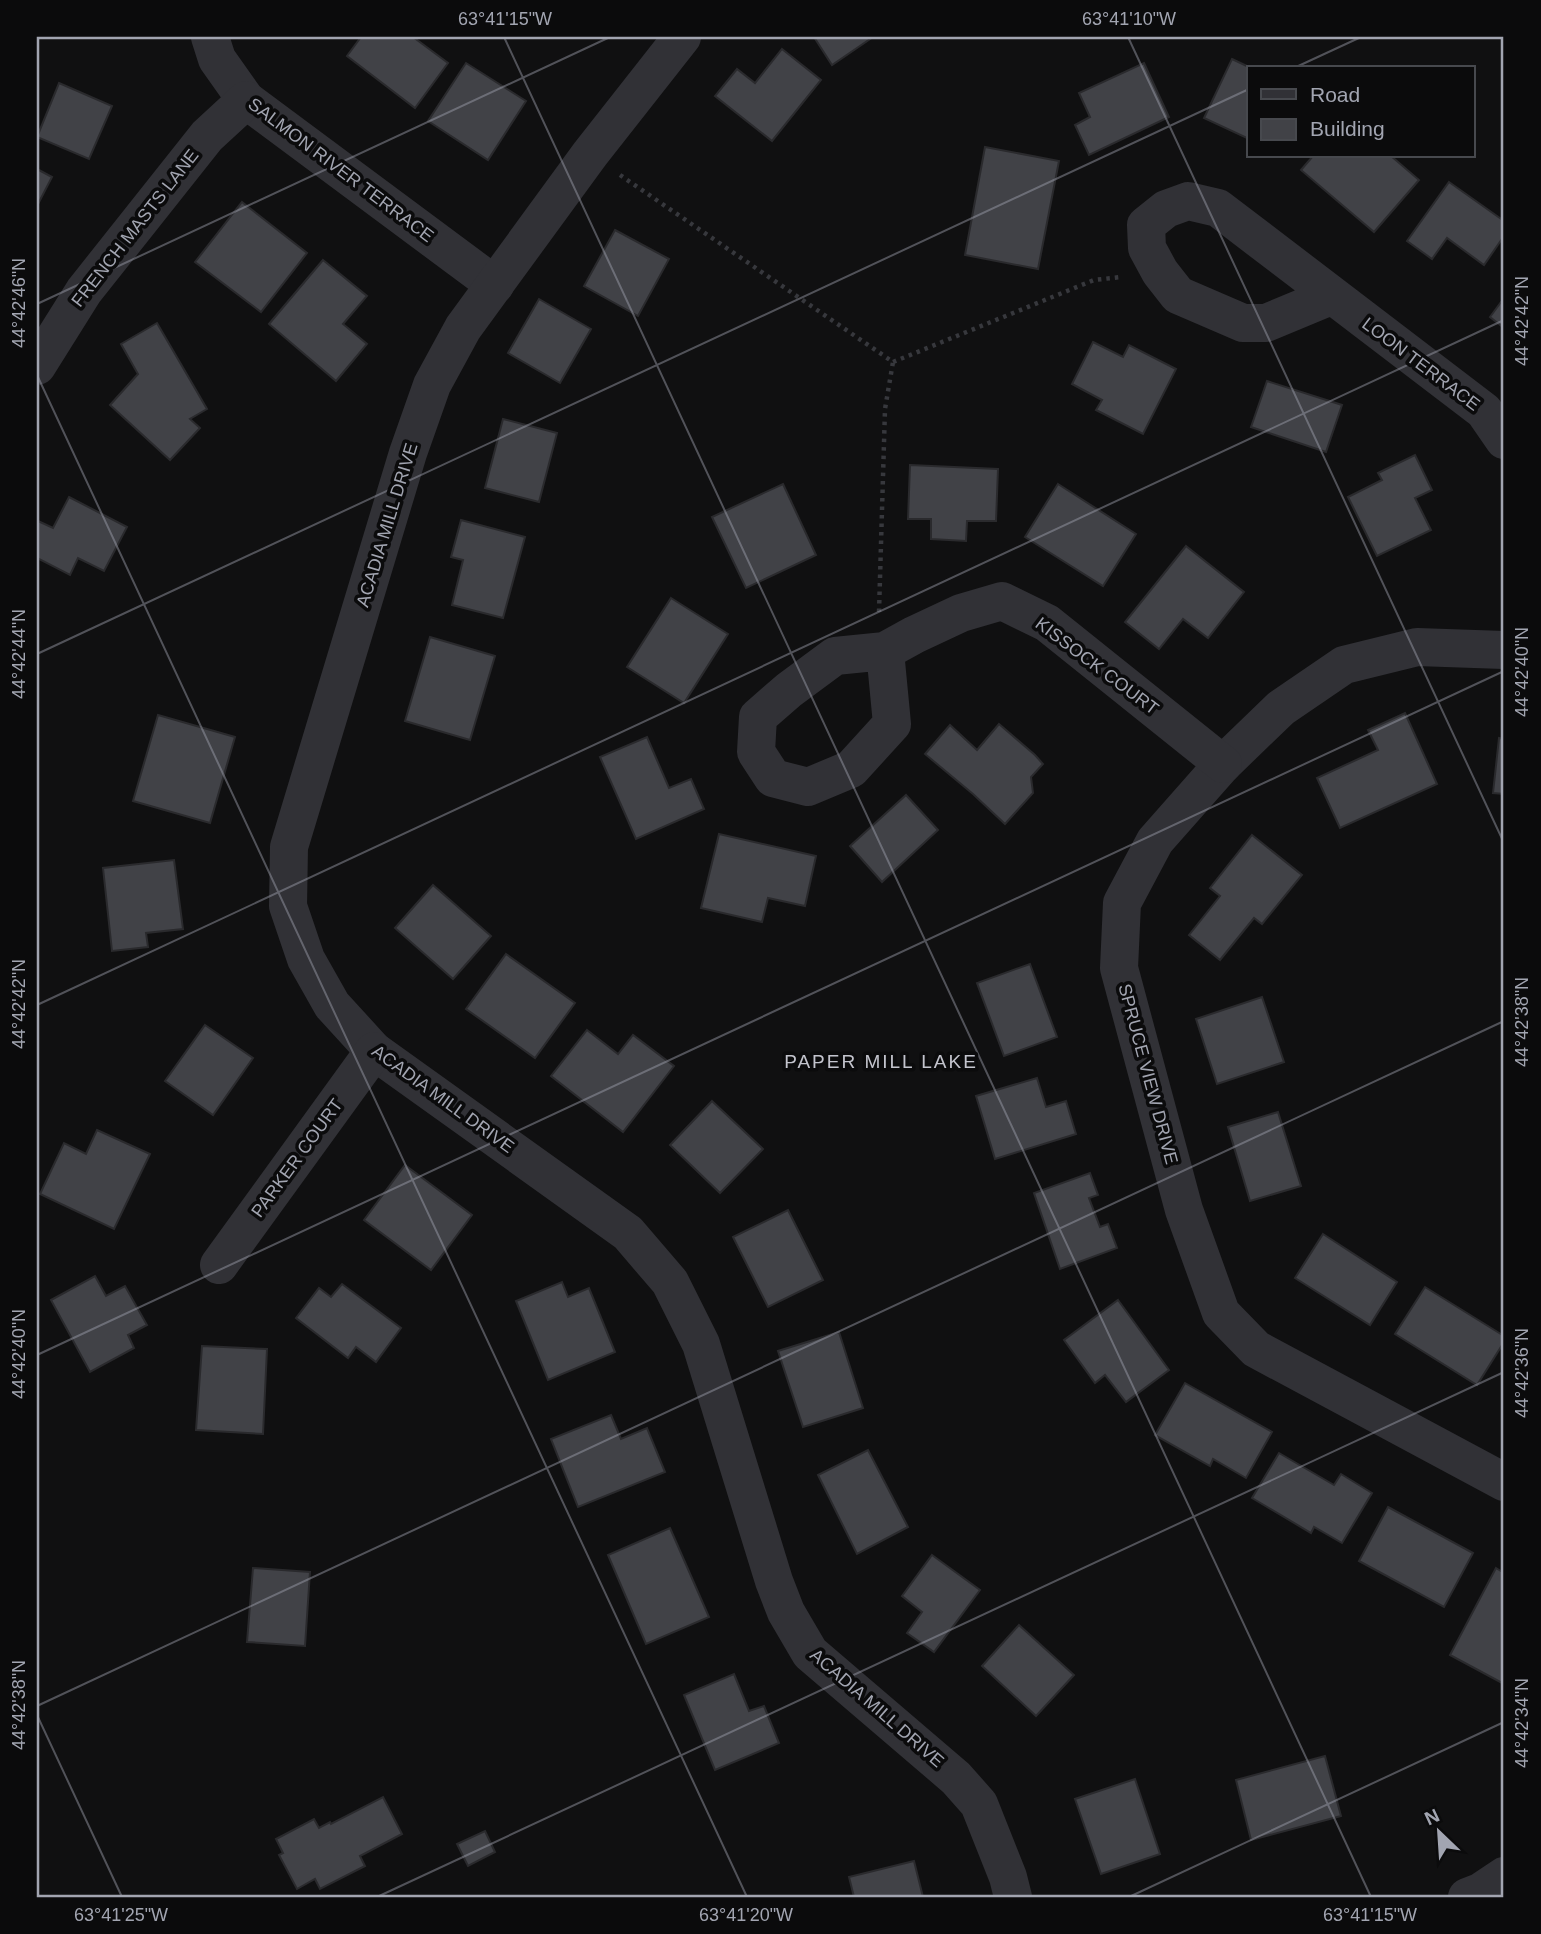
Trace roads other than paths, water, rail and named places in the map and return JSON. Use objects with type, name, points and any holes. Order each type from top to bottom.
[{"type":"street","name":"SALMON RIVER TERRACE","points":[[209,37],[217,59],[246,100],[495,285]]},
{"type":"street","name":"ACADIA MILL DRIVE","points":[[682,37],[590,154],[463,328],[432,385],[408,453],[289,847],[288,906],[306,959],[332,1004],[374,1051],[628,1233],[670,1282],[701,1345],[786,1612],[810,1653],[956,1777],[979,1804],[1009,1877],[1013,1897]]},
{"type":"street","name":"FRENCH MASTS LANE","points":[[37,366],[84,291],[207,136],[246,100]]},
{"type":"street","name":"LOON TERRACE","points":[[1331,296],[1266,323],[1243,323],[1178,295],[1160,272],[1147,248],[1146,225],[1166,209],[1188,201],[1218,208],[1484,411],[1504,440]]},
{"type":"street","name":"KISSOCK COURT","points":[[885,651],[961,613],[1002,601],[1047,622],[1223,764]]},
{"type":"street","name":"SPRUCE VIEW DRIVE","points":[[1504,650],[1417,647],[1344,665],[1281,708],[1223,764],[1156,841],[1122,903],[1119,968],[1184,1210],[1221,1313],[1255,1349],[1504,1482]]},
{"type":"street","name":"PARKER COURT","points":[[219,1265],[374,1051]]},
{"type":"street","points":[[1467,1897],[1504,1876]]},
{"type":"district","name":"PAPER MILL LAKE","points":[[881,1061]]}]
